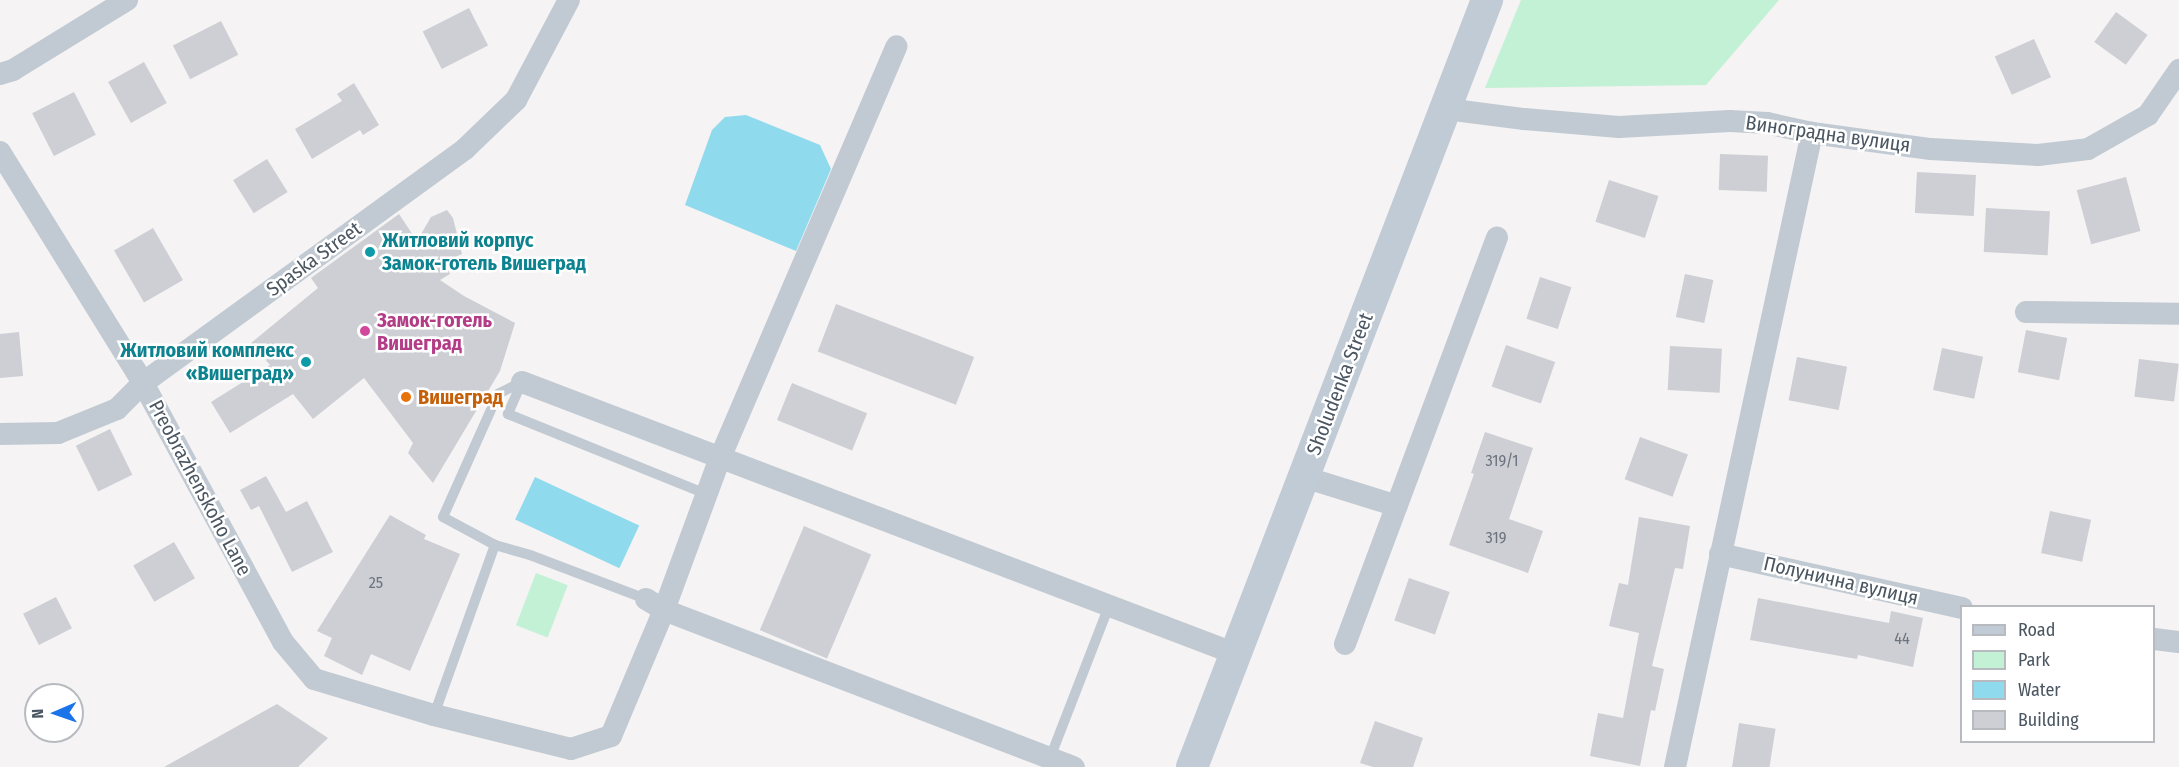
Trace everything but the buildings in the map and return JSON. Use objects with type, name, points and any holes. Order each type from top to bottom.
[{"type":"main road","name":"Sholudenka Street","points":[[1192,767],[1487,0]]},
{"type":"street","points":[[0,74],[13,70],[128,0]]},
{"type":"street","name":"Spaska Street","points":[[0,434],[58,433],[117,409],[143,383],[465,149],[516,100],[569,0]]},
{"type":"street","name":"Preobrazhenskoho Lane","points":[[0,152],[143,383],[284,642],[314,679],[434,715],[571,749],[611,736],[655,604],[706,494],[897,46]]},
{"type":"street","name":"Виноградна вулиця","points":[[1446,109],[1524,119],[1619,127],[1730,122],[1767,123],[1812,133],[1931,149],[2038,155],[2088,149],[2148,115],[2179,70]]},
{"type":"street","points":[[1675,767],[1812,133]]},
{"type":"street","points":[[1345,644],[1497,237]]},
{"type":"street","points":[[2026,312],[2179,315]]},
{"type":"street","points":[[522,382],[1236,654]]},
{"type":"street","points":[[1304,477],[1396,506]]},
{"type":"street","name":"Полунична вулиця","points":[[1720,554],[1960,608]]},
{"type":"street","points":[[655,604],[1074,767]]},
{"type":"street","points":[[2155,639],[2179,642]]},
{"type":"lane","points":[[522,382],[508,414],[706,494]]},
{"type":"lane","points":[[522,382],[498,394],[442,517],[495,545],[530,555],[655,604]]},
{"type":"lane","points":[[434,715],[495,545]]},
{"type":"lane","points":[[1050,758],[1109,606]]},
{"type":"green space","points":[[1521,0],[1779,0],[1706,85],[1485,88]]},
{"type":"green space","points":[[536,573],[568,585],[548,637],[516,625]]},
{"type":"water","points":[[746,115],[820,145],[831,169],[796,251],[685,205],[712,130],[725,117]]},
{"type":"water","points":[[535,477],[639,526],[619,568],[515,520]]},
{"type":"place","name":"Житловий корпус Замок-готель Вишеград","points":[[370,252]]},
{"type":"place","name":"Замок-готель Вишеград","points":[[365,331]]},
{"type":"place","name":"Житловий комплекс «Вишеград»","points":[[306,362]]},
{"type":"place","name":"Вишеград","points":[[406,397]]}]
